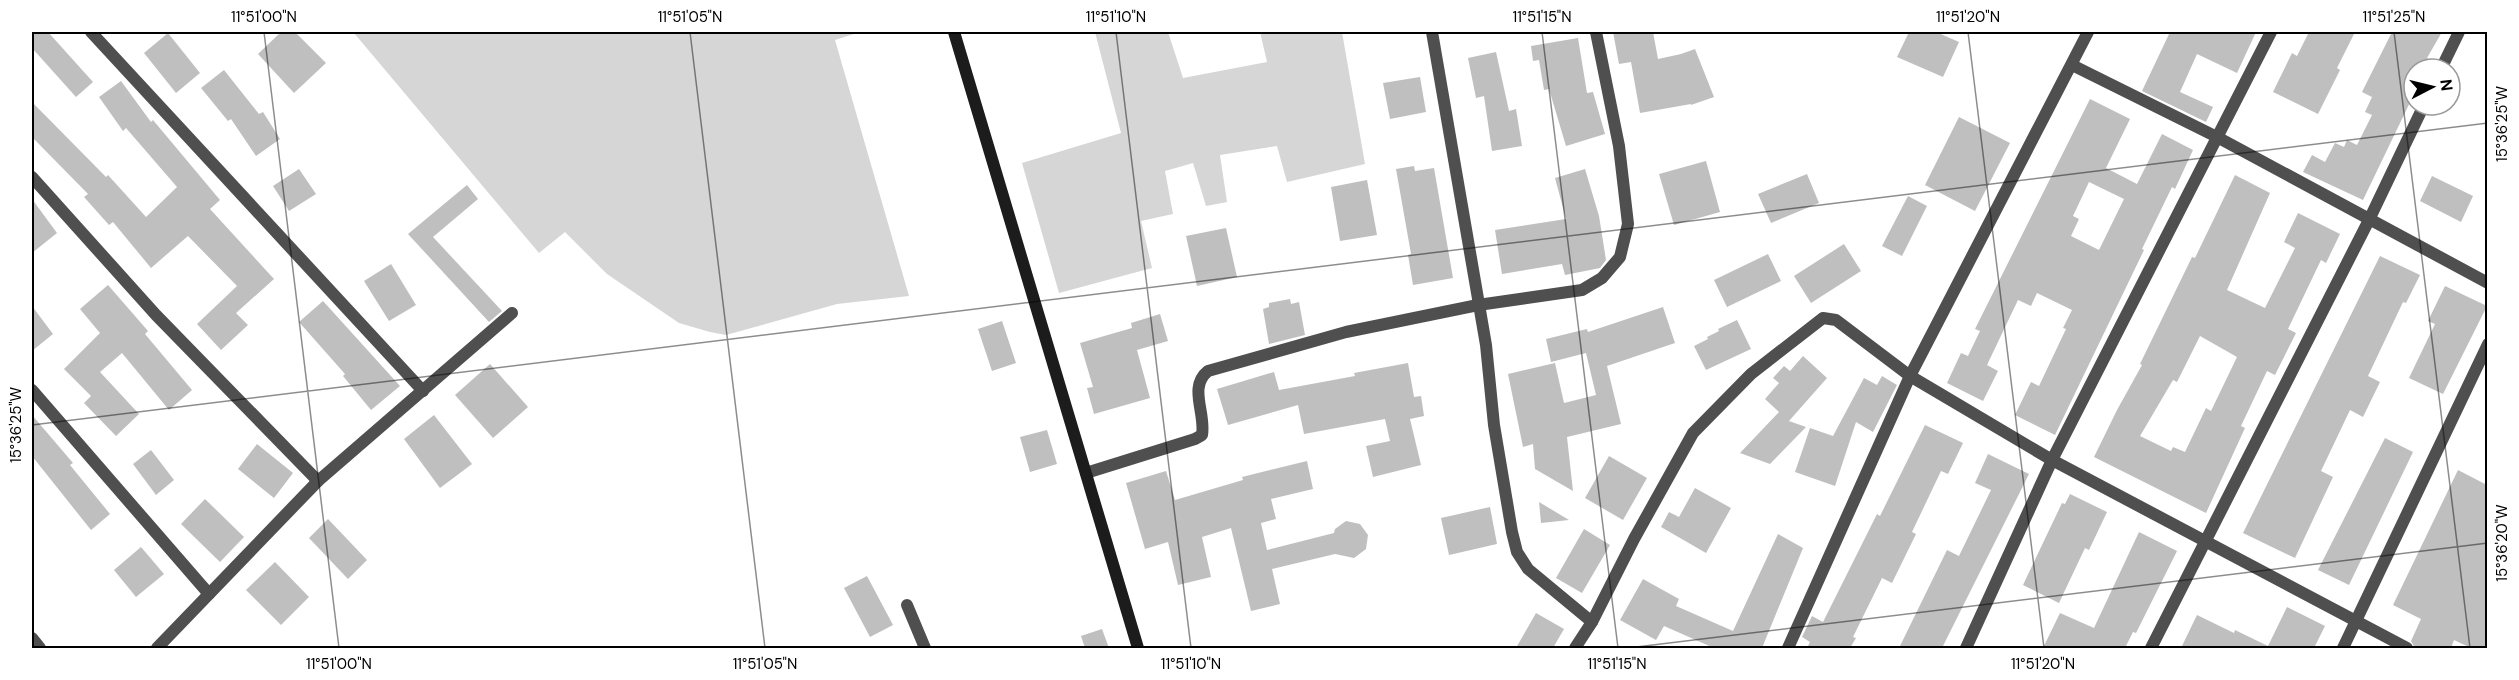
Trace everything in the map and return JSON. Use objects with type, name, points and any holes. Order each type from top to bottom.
[{"type":"main road","points":[[954,32],[1138,648]]},
{"type":"street","points":[[91,32],[423,390]]},
{"type":"street","points":[[1432,32],[1486,345],[1494,425],[1517,552],[1528,569],[1592,622]]},
{"type":"street","points":[[1086,473],[1202,435],[1198,385],[1201,377],[1208,371],[1346,332],[1478,306],[1581,290],[1602,278],[1620,257],[1628,224],[1619,146],[1596,32]]},
{"type":"street","points":[[1788,648],[1910,376],[2088,32]]},
{"type":"street","points":[[1966,648],[2052,460],[2271,32]]},
{"type":"street","points":[[2447,57],[2458,32]]},
{"type":"street","points":[[2072,64],[2217,137],[2487,283]]},
{"type":"street","points":[[2151,648],[2369,220],[2418,117]]},
{"type":"street","points":[[32,177],[156,315],[318,480]]},
{"type":"street","points":[[158,648],[318,480],[512,313]]},
{"type":"street","points":[[1575,648],[1592,622],[1634,539],[1693,433],[1751,374],[1823,318],[1836,320],[1910,376],[2052,460],[2407,648]]},
{"type":"street","points":[[2343,648],[2487,344]]},
{"type":"street","points":[[32,390],[209,594]]},
{"type":"street","points":[[907,605],[925,648]]},
{"type":"street","points":[[32,638],[40,648]]},
{"type":"shaded area","points":[[860,32],[835,40],[909,296],[837,304],[726,335],[679,323],[607,274],[565,232],[539,253],[354,33]]},
{"type":"shaded area","points":[[1095,32],[1168,32],[1183,78],[1267,62],[1260,32],[1342,32],[1365,164],[1287,182],[1277,146],[1220,155],[1227,202],[1206,206],[1193,163],[1165,171],[1173,214],[1141,221],[1152,268],[1059,293],[1022,163],[1121,133]]},
{"type":"building","points":[[32,32],[48,32],[93,82],[76,97],[32,48]]},
{"type":"building","points":[[281,32],[295,32],[326,63],[294,93],[258,54]]},
{"type":"building","points":[[1613,32],[1653,32],[1658,59],[1695,49],[1714,97],[1691,105],[1640,113],[1631,62],[1619,64]]},
{"type":"building","points":[[1909,32],[1936,32],[1959,42],[1943,77],[1897,57]]},
{"type":"building","points":[[2170,32],[2256,32],[2237,73],[2197,54],[2180,92],[2213,107],[2206,122],[2142,91]]},
{"type":"building","points":[[2309,32],[2355,32],[2337,68],[2340,70],[2318,114],[2273,92],[2292,53],[2297,56]]},
{"type":"building","points":[[2392,32],[2442,32],[2428,57],[2402,57],[2403,117],[2363,200],[2303,172],[2312,155],[2325,162],[2335,143],[2344,147],[2347,140],[2357,145],[2372,115],[2365,112],[2372,97],[2362,92]]},
{"type":"building","points":[[168,33],[200,73],[176,93],[144,53]]},
{"type":"building","points":[[1578,38],[1587,93],[1593,92],[1605,134],[1566,146],[1549,89],[1544,90],[1539,60],[1533,61],[1531,46]]},
{"type":"building","points":[[1496,52],[1509,111],[1516,109],[1522,146],[1492,151],[1484,96],[1476,98],[1468,58]]},
{"type":"building","points":[[224,70],[259,114],[263,112],[280,139],[256,156],[231,119],[228,121],[201,88]]},
{"type":"building","points":[[1420,77],[1426,112],[1390,119],[1383,83]]},
{"type":"building","points":[[121,81],[151,122],[153,120],[220,200],[210,209],[274,279],[236,313],[248,325],[221,350],[197,324],[237,286],[188,236],[151,268],[113,222],[109,225],[84,197],[88,194],[32,137],[32,102],[106,177],[108,175],[146,217],[177,187],[126,128],[123,131],[99,97]]},
{"type":"building","points":[[2090,99],[2130,119],[2106,168],[2137,184],[2162,134],[2193,150],[2175,189],[2172,187],[2055,435],[2015,415],[2031,382],[2039,386],[2066,329],[2063,328],[2072,310],[2037,293],[2031,306],[2018,300],[1987,365],[1998,371],[1983,401],[1947,383],[1961,353],[1968,356],[1980,331],[1975,329]],"holes":[[[2089,182],[2124,199],[2099,250],[2071,236],[2079,219],[2073,216]]]},
{"type":"building","points":[[1959,117],[2010,143],[1975,211],[1925,185]]},
{"type":"building","points":[[1706,161],[1720,212],[1674,225],[1659,174]]},
{"type":"building","points":[[1414,166],[1415,171],[1434,168],[1453,278],[1413,285],[1408,255],[1411,254],[1396,169]]},
{"type":"building","points":[[299,169],[316,194],[289,211],[273,186]]},
{"type":"building","points":[[1585,169],[1599,216],[1606,260],[1600,268],[1565,275],[1562,264],[1502,274],[1495,230],[1566,219],[1555,178]]},
{"type":"building","points":[[1807,174],[1819,203],[1771,223],[1758,194]]},
{"type":"building","points":[[2235,175],[2270,193],[2227,290],[2265,308],[2295,248],[2284,242],[2298,213],[2340,234],[2326,263],[2321,260],[2288,329],[2296,333],[2275,375],[2267,371],[2241,426],[2245,428],[2206,513],[2094,457],[2142,365],[2140,364],[2192,257],[2195,258]],"holes":[[[2200,336],[2237,357],[2211,411],[2206,408],[2185,452],[2173,447],[2171,451],[2140,436],[2173,380],[2177,382]]]},
{"type":"building","points":[[2432,176],[2473,196],[2461,222],[2420,201]]},
{"type":"building","points":[[1367,180],[1377,235],[1340,241],[1331,187]]},
{"type":"building","points":[[467,185],[478,199],[433,237],[502,311],[489,322],[408,234]]},
{"type":"building","points":[[1908,196],[1927,206],[1902,256],[1882,246]]},
{"type":"building","points":[[32,199],[57,233],[32,253]]},
{"type":"building","points":[[1226,228],[1237,277],[1197,286],[1186,236]]},
{"type":"building","points":[[1844,244],[1861,271],[1811,303],[1794,276]]},
{"type":"building","points":[[1768,254],[1781,281],[1727,307],[1714,280]]},
{"type":"building","points":[[2380,256],[2420,275],[2406,303],[2403,302],[2368,376],[2380,382],[2363,417],[2350,410],[2321,471],[2333,477],[2295,558],[2243,533]]},
{"type":"building","points":[[391,264],[416,305],[389,321],[364,281]]},
{"type":"building","points":[[108,285],[148,331],[145,334],[192,390],[169,410],[122,353],[100,372],[139,414],[116,436],[84,403],[91,396],[64,369],[100,333],[80,309]]},
{"type":"building","points":[[2445,286],[2487,306],[2443,394],[2409,378],[2435,324],[2428,321]]},
{"type":"building","points":[[1290,299],[1291,304],[1299,302],[1305,335],[1269,344],[1263,309],[1269,307],[1269,303]]},
{"type":"building","points":[[323,301],[400,386],[371,410],[343,376],[345,374],[299,322]]},
{"type":"building","points":[[32,306],[53,334],[32,351]]},
{"type":"building","points":[[1663,307],[1675,343],[1607,366],[1621,424],[1567,437],[1573,491],[1535,469],[1533,444],[1523,447],[1508,374],[1555,363],[1564,403],[1596,395],[1586,353],[1551,362],[1546,339],[1587,329],[1588,332]]},
{"type":"building","points":[[1160,314],[1168,341],[1137,350],[1150,398],[1094,414],[1087,388],[1093,387],[1080,343],[1132,328],[1131,323]]},
{"type":"building","points":[[1737,320],[1751,349],[1706,370],[1694,346],[1708,339],[1707,337],[1719,331],[1718,329]]},
{"type":"building","points":[[1002,321],[1016,363],[992,371],[978,329]]},
{"type":"building","points":[[1803,356],[1827,378],[1789,421],[1806,427],[1770,464],[1740,453],[1779,412],[1765,399],[1779,383],[1773,378],[1784,366],[1790,371]]},
{"type":"building","points":[[1408,363],[1414,397],[1421,396],[1424,416],[1410,419],[1421,465],[1373,477],[1366,446],[1390,441],[1385,419],[1304,434],[1298,405],[1228,425],[1217,389],[1274,372],[1279,390],[1355,376],[1354,373]]},
{"type":"building","points":[[490,364],[528,407],[493,438],[455,395]]},
{"type":"building","points":[[1882,376],[1897,385],[1873,432],[1856,422],[1835,486],[1795,472],[1810,428],[1833,436],[1864,378],[1877,385]]},
{"type":"building","points":[[32,415],[73,463],[70,465],[110,514],[91,530],[32,456]]},
{"type":"building","points":[[434,415],[472,464],[440,488],[404,439]]},
{"type":"building","points":[[1925,425],[1963,443],[1948,474],[1941,471],[1912,532],[1916,534],[1892,583],[1882,578],[1853,637],[1856,638],[1850,648],[1807,648],[1810,642],[1802,637],[1812,616],[1823,622],[1877,514],[1880,516]]},
{"type":"building","points":[[1047,430],[1057,464],[1030,472],[1020,437]]},
{"type":"building","points":[[2385,438],[2413,452],[2349,585],[2318,570]]},
{"type":"building","points":[[257,444],[293,473],[274,498],[238,469]]},
{"type":"building","points":[[151,450],[174,480],[156,495],[133,464]]},
{"type":"building","points":[[1988,454],[2029,474],[1942,648],[1899,648],[1947,550],[1959,556],[1991,490],[1975,483]]},
{"type":"building","points":[[1609,456],[1647,478],[1623,520],[1585,498]]},
{"type":"building","points":[[1307,461],[1313,489],[1271,499],[1276,519],[1261,523],[1267,550],[1334,533],[1335,529],[1346,521],[1360,524],[1368,535],[1366,549],[1354,558],[1335,554],[1272,569],[1280,604],[1251,611],[1231,528],[1202,537],[1211,577],[1178,585],[1168,542],[1145,549],[1126,483],[1166,471],[1175,500],[1243,480],[1242,477]]},
{"type":"building","points":[[2458,470],[2487,485],[2487,648],[2471,648],[2454,640],[2451,648],[2415,648],[2411,641],[2421,619],[2393,605]]},
{"type":"building","points":[[1695,488],[1731,508],[1706,553],[1661,527],[1669,512],[1679,517]]},
{"type":"building","points":[[2070,494],[2107,512],[2089,550],[2085,548],[2059,603],[2023,585],[2062,503],[2065,504]]},
{"type":"building","points":[[205,499],[244,537],[220,562],[181,524]]},
{"type":"building","points":[[1539,502],[1569,520],[1541,523]]},
{"type":"building","points":[[1490,507],[1497,544],[1449,555],[1441,518]]},
{"type":"building","points":[[328,519],[367,560],[348,579],[309,538]]},
{"type":"building","points":[[1584,529],[1610,545],[1582,593],[1556,578]]},
{"type":"building","points":[[2139,532],[2177,551],[2136,633],[2133,632],[2125,648],[2043,648],[2060,613],[2094,628]]},
{"type":"building","points":[[1778,534],[1803,548],[1762,648],[1714,648],[1664,626],[1656,640],[1620,620],[1643,579],[1679,599],[1676,606],[1733,631]]},
{"type":"building","points":[[141,547],[164,574],[136,597],[114,570]]},
{"type":"building","points":[[275,562],[309,597],[281,625],[246,590]]},
{"type":"building","points":[[867,576],[893,625],[870,637],[844,588]]},
{"type":"building","points":[[2287,607],[2325,626],[2314,648],[2181,648],[2197,615],[2268,646]]},
{"type":"building","points":[[1536,613],[1564,629],[1553,648],[1516,648]]},
{"type":"building","points":[[1102,629],[1109,648],[1085,648],[1081,636]]}]
